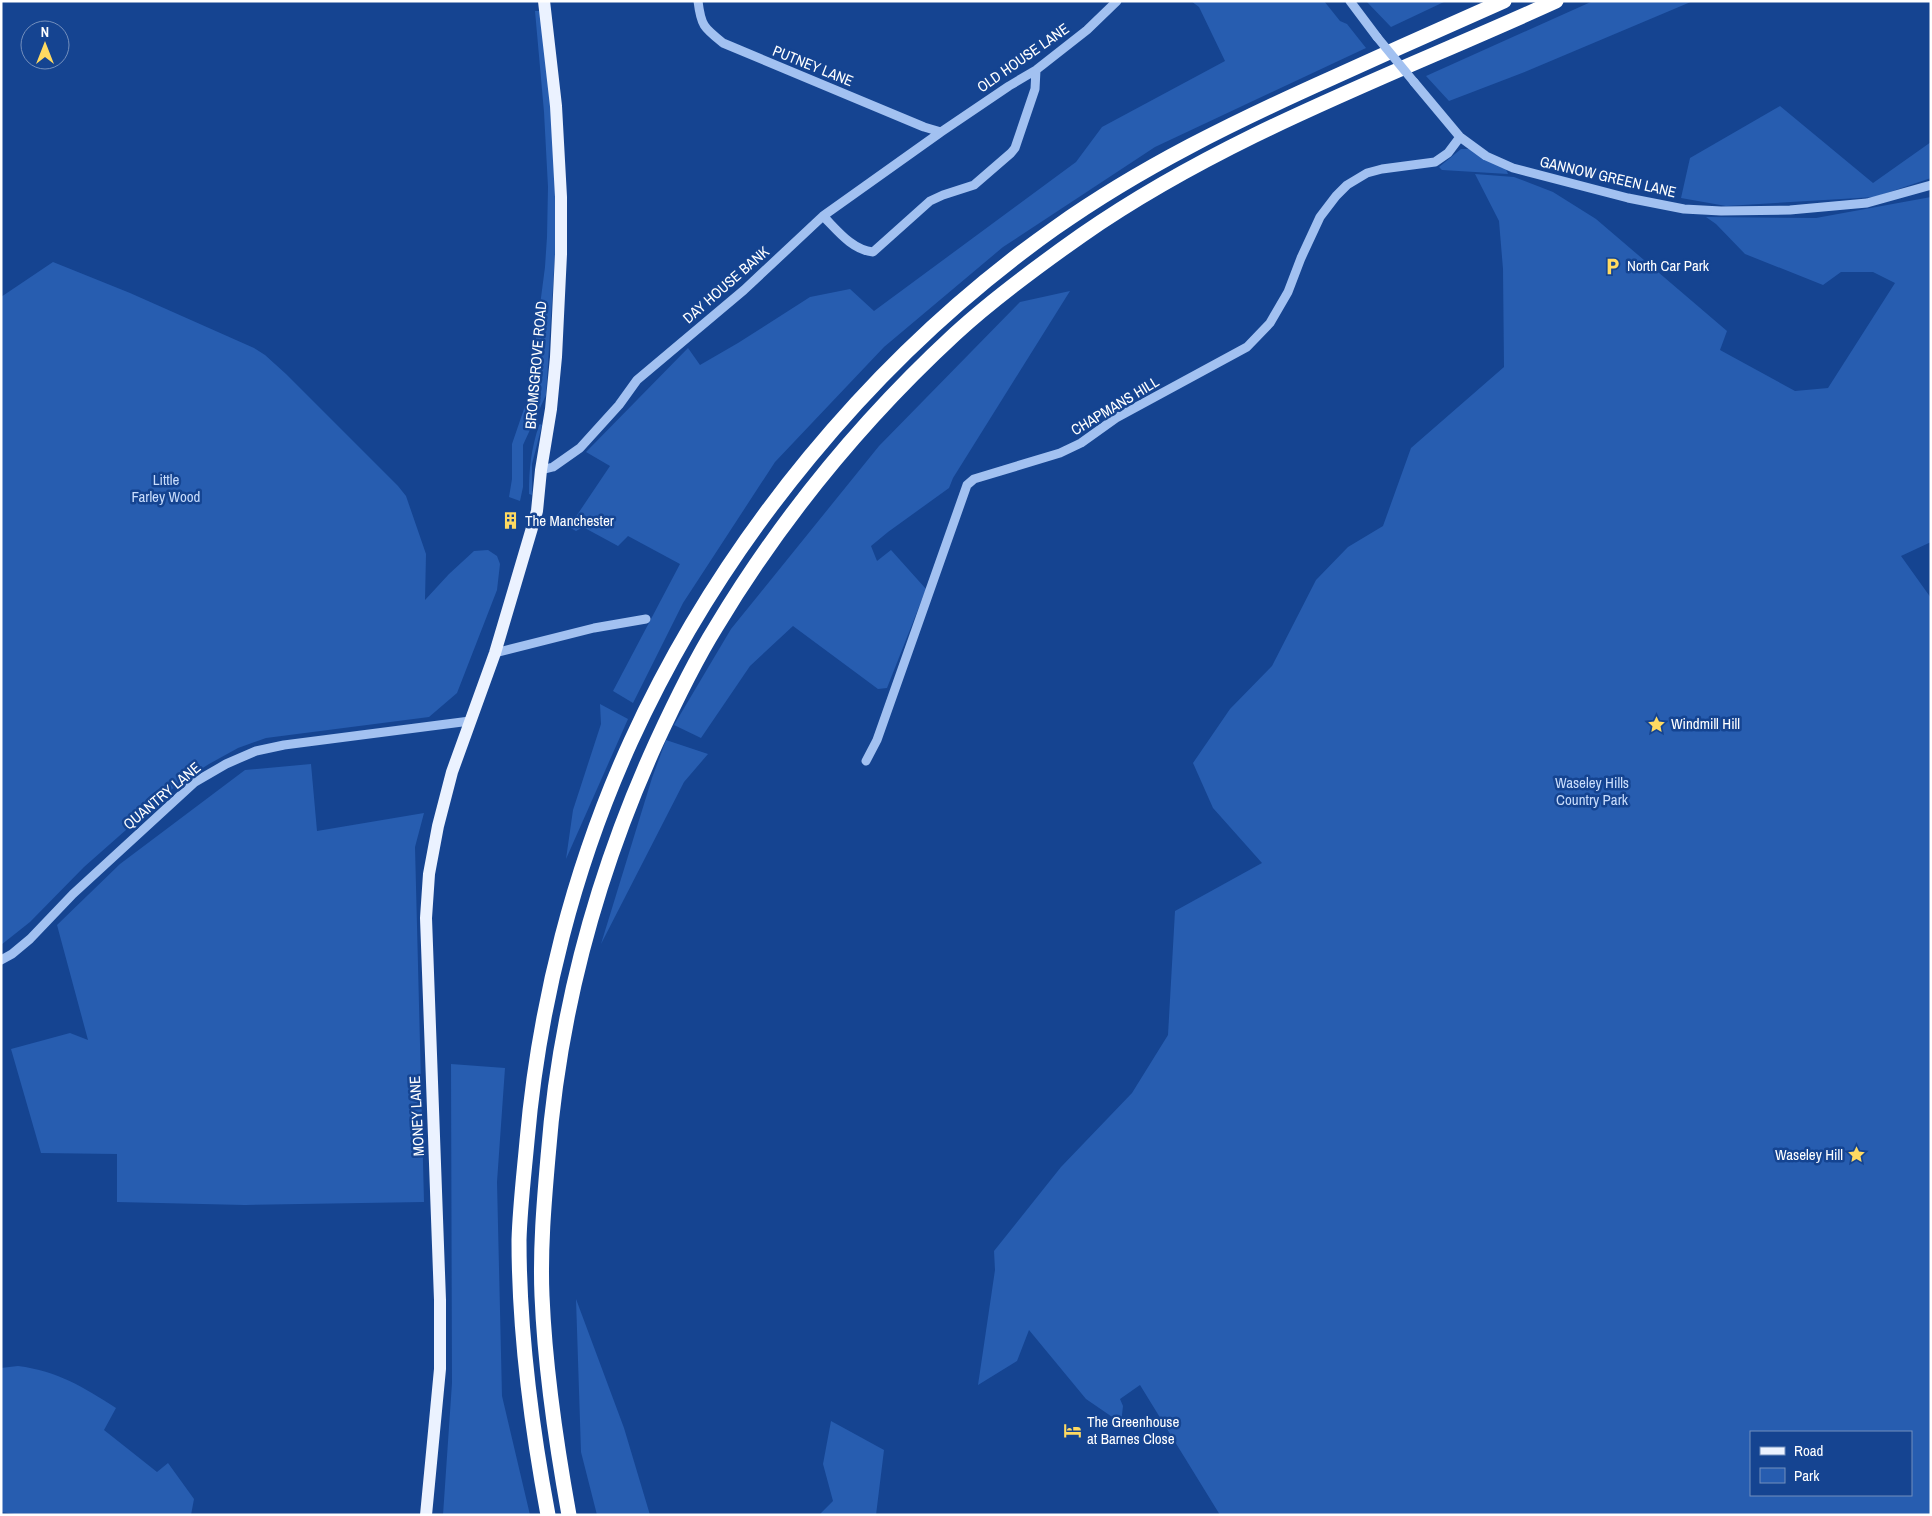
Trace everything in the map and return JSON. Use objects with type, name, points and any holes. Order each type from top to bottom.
[{"type":"highway","points":[[548,1515],[535,1446],[526,1369],[519,1238],[529,1114],[546,1006],[578,883],[603,810],[630,744],[656,690],[690,630],[724,576],[754,530],[814,451],[874,384],[923,336],[985,282],[1054,229],[1132,178],[1204,139],[1280,101],[1504,1]]},
{"type":"highway","points":[[569,1515],[552,1410],[542,1296],[543,1212],[550,1126],[561,1043],[578,965],[603,877],[637,786],[674,704],[715,628],[773,542],[834,462],[890,397],[959,330],[1031,272],[1086,232],[1182,173],[1304,112],[1556,1]]},
{"type":"main road","name":"BROMSGROVE ROAD","points":[[470,721],[495,653],[537,512],[556,357],[561,254],[561,197],[556,115],[544,1]]},
{"type":"main road","name":"MONEY LANE","points":[[426,1515],[440,1369],[440,1300],[426,918],[429,874],[438,826],[452,772],[470,721]]},
{"type":"street","name":"PUTNEY LANE","points":[[698,1],[700,18],[705,29],[723,42],[915,123],[941,132]]},
{"type":"street","name":"OLD HOUSE LANE","points":[[941,132],[1036,70],[1087,30],[1117,1]]},
{"type":"street","name":"GANNOW GREEN LANE","points":[[1350,1],[1377,37],[1460,137],[1486,156],[1513,168],[1628,198],[1684,209],[1721,211],[1790,210],[1866,203],[1931,185]]},
{"type":"street","points":[[823,216],[854,245],[863,250],[873,252],[930,201],[943,194],[974,185],[1015,148],[1035,89],[1036,70]]},
{"type":"street","name":"DAY HOUSE BANK","points":[[541,470],[554,467],[580,448],[619,405],[637,380],[744,290],[823,216],[941,132]]},
{"type":"street","name":"CHAPMANS HILL","points":[[866,760],[877,740],[968,485],[974,479],[1060,452],[1081,443],[1116,418],[1247,348],[1270,323],[1288,292],[1320,217],[1347,185],[1367,173],[1382,169],[1435,162],[1448,153],[1460,137]]},
{"type":"street","points":[[495,653],[594,628],[646,619]]},
{"type":"street","name":"QUANTRY LANE","points":[[1,960],[12,954],[30,938],[80,888],[195,782],[226,764],[256,751],[284,745],[470,721]]},
{"type":"green space","points":[[1191,1],[1324,1],[1340,21],[1347,24],[1366,48],[1155,147],[1003,247],[884,347],[775,462],[683,603],[633,703],[613,691],[680,564],[628,536],[618,546],[583,527],[576,531],[569,527],[610,466],[586,452],[688,348],[700,365],[810,297],[850,289],[874,311],[1076,162],[1102,127],[1225,61],[1199,7]]},
{"type":"green space","points":[[1366,1],[1446,1],[1391,27]]},
{"type":"green space","points":[[1593,1],[1693,1],[1527,71],[1449,101],[1426,76]]},
{"type":"green space","points":[[535,11],[540,11],[551,106],[556,197],[555,254],[546,395],[523,445],[523,487],[520,501],[509,497],[512,479],[512,444],[526,403],[531,374],[547,237],[548,187],[544,112]]},
{"type":"green space","points":[[1780,106],[1873,183],[1931,142],[1931,178],[1875,197],[1726,206],[1681,198],[1690,158]]},
{"type":"green space","points":[[1461,149],[1469,149],[1505,167],[1508,174],[1442,170],[1439,167]]},
{"type":"green space","name":"Waseley Hills Country Park","points":[[1475,174],[1514,177],[1553,192],[1596,219],[1727,331],[1720,350],[1795,391],[1828,388],[1895,283],[1873,272],[1841,272],[1823,285],[1745,254],[1716,224],[1706,217],[1816,218],[1931,197],[1931,542],[1901,556],[1931,598],[1931,1515],[1220,1515],[1140,1385],[1120,1399],[1123,1406],[1121,1423],[1086,1399],[1029,1330],[1017,1361],[978,1385],[995,1270],[994,1251],[1061,1167],[1132,1093],[1168,1035],[1175,911],[1262,863],[1213,808],[1193,763],[1230,709],[1272,666],[1316,580],[1348,547],[1383,526],[1411,448],[1504,367],[1503,269],[1499,221]]},
{"type":"green space","name":"Little Farley Wood","points":[[53,262],[130,293],[254,348],[265,355],[286,374],[406,496],[426,554],[425,600],[474,551],[488,550],[497,556],[500,564],[497,590],[457,693],[429,717],[266,738],[238,748],[178,784],[84,867],[30,922],[1,945],[1,297]]},
{"type":"green space","points":[[1070,291],[953,478],[949,488],[871,546],[877,561],[891,550],[926,589],[887,688],[878,689],[793,626],[750,666],[701,738],[674,725],[731,629],[879,446],[1020,302]]},
{"type":"green space","points":[[540,424],[542,425],[532,464],[532,495],[529,494],[530,467],[532,451]]},
{"type":"green space","points":[[600,704],[628,719],[566,859],[573,810],[601,724]]},
{"type":"green space","points":[[666,740],[708,754],[684,782],[601,944],[652,778]]},
{"type":"green space","points":[[311,764],[317,831],[424,813],[415,847],[424,1202],[245,1205],[117,1202],[117,1154],[41,1153],[11,1049],[70,1033],[88,1040],[57,925],[120,864],[245,770]]},
{"type":"green space","points":[[451,1064],[505,1068],[497,1182],[502,1396],[530,1515],[443,1515],[452,1383]]},
{"type":"green space","points":[[576,1299],[624,1428],[650,1515],[597,1515],[581,1452]]},
{"type":"green space","points":[[18,1366],[46,1372],[70,1381],[116,1408],[104,1430],[157,1472],[168,1463],[194,1499],[191,1515],[21,1515],[1,1512],[1,1368]]},
{"type":"green space","points":[[831,1421],[884,1450],[876,1515],[819,1515],[833,1501],[823,1464]]},
{"type":"place","name":"North Car Park","points":[[1613,266]]},
{"type":"place","name":"The Manchester","points":[[511,521]]},
{"type":"place","name":"Windmill Hill","points":[[1657,724]]},
{"type":"place","name":"Waseley Hill","points":[[1857,1155]]},
{"type":"place","name":"The Greenhouse at Barnes Close","points":[[1073,1431]]}]
